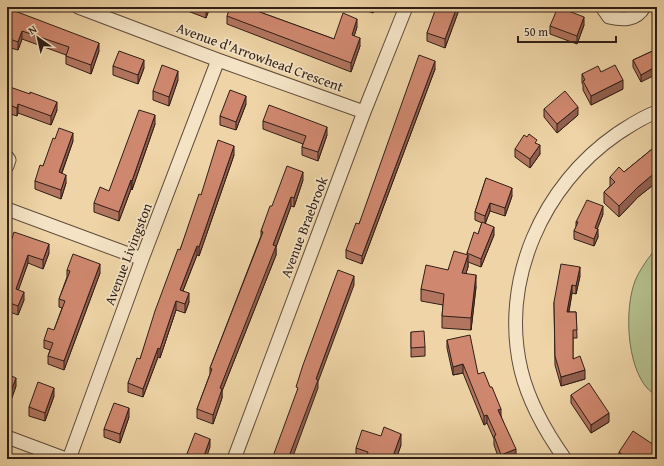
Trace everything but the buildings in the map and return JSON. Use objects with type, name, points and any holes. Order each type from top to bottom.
[{"type":"street","name":"Avenue d'Arrowhead Crescent","points":[[78,7],[218,60],[364,112]]},
{"type":"street","name":"Avenue Braebrook","points":[[234,459],[364,112],[406,7]]},
{"type":"street","points":[[602,7],[609,17],[623,20],[634,16],[644,7]]},
{"type":"street","name":"Avenue Livingston","points":[[68,459],[218,60]]},
{"type":"street","points":[[565,459],[535,412],[521,370],[516,329],[520,289],[526,254],[539,222],[566,180],[600,146],[642,118],[657,112]]},
{"type":"street","points":[[7,157],[9,160],[7,166]]},
{"type":"street","points":[[7,208],[142,259]]},
{"type":"street","points":[[7,437],[68,459]]},
{"type":"green space","points":[[602,7],[644,7],[623,20]]},
{"type":"green space","points":[[657,248],[657,396],[647,388],[640,378],[635,366],[629,337],[629,307],[635,281],[644,264]]}]
